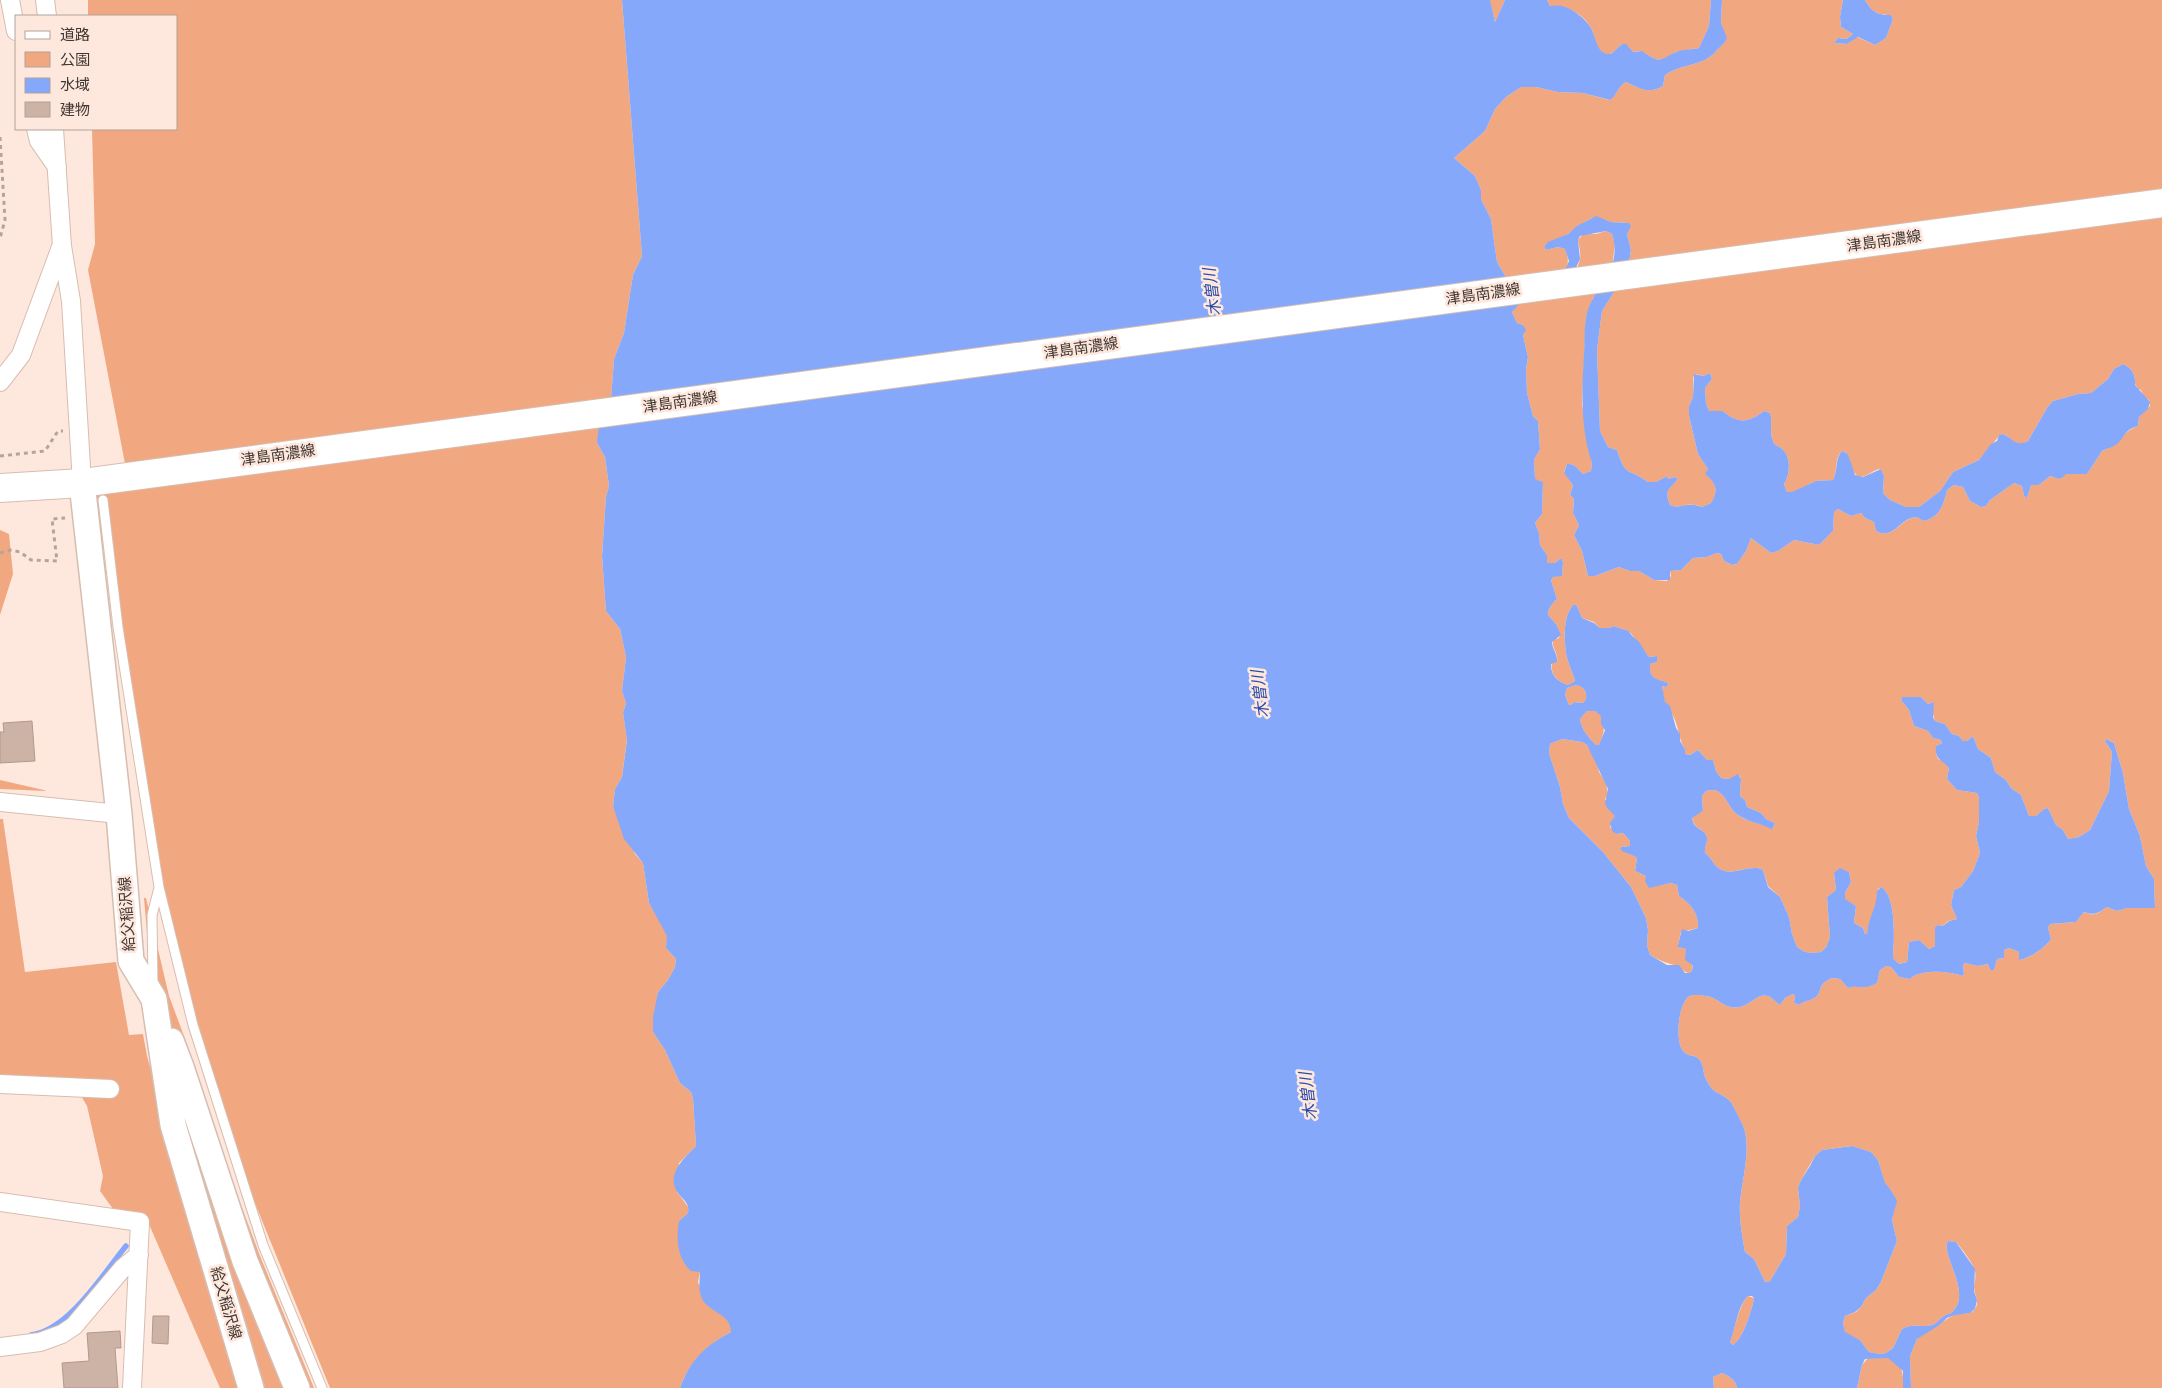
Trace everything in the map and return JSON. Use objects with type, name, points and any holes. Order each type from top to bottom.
[{"type":"main road","name":"津島南濃線","points":[[0,488],[82,482],[109,489],[2162,204]]},
{"type":"main road","name":"給父稲沢線","points":[[82,482],[119,814],[131,961],[154,999],[173,1125],[251,1388]]},
{"type":"main road","points":[[154,999],[181,1067],[245,1262],[298,1388]]},
{"type":"street","points":[[10,0],[15,26]]},
{"type":"street","points":[[46,0],[47,15]]},
{"type":"street","points":[[36,130],[39,141],[57,168]]},
{"type":"street","points":[[54,130],[62,246],[71,301],[82,482]]},
{"type":"street","points":[[0,382],[21,355],[62,246]]},
{"type":"street","points":[[0,802],[119,814]]},
{"type":"street","points":[[0,1084],[110,1090]]},
{"type":"street","points":[[0,1202],[140,1222],[132,1388]]},
{"type":"street","points":[[0,1347],[40,1342],[62,1334],[74,1326],[123,1268],[139,1255]]},
{"type":"lane","points":[[109,489],[118,627],[159,888],[193,1025],[263,1245],[322,1388]]},
{"type":"lane","points":[[154,999],[152,916],[159,888]]},
{"type":"path","points":[[0,137],[5,220],[0,238]]},
{"type":"path","points":[[0,456],[45,451],[58,431],[78,431]]},
{"type":"path","points":[[0,553],[10,550],[20,552],[30,560],[57,560],[52,519],[86,517]]},
{"type":"green space","points":[[88,0],[622,0],[642,256],[633,275],[624,333],[614,359],[611,399],[597,443],[605,457],[609,486],[606,497],[602,556],[606,611],[620,629],[626,657],[622,691],[626,703],[623,713],[627,739],[622,777],[615,789],[613,806],[635,854],[643,863],[649,903],[668,936],[666,948],[676,959],[675,967],[668,980],[658,992],[653,1032],[665,1050],[680,1083],[691,1092],[693,1099],[696,1146],[679,1163],[677,1192],[689,1208],[688,1213],[679,1221],[700,1272],[698,1282],[708,1306],[723,1315],[731,1325],[731,1332],[714,1342],[694,1362],[680,1388],[330,1388],[250,1191],[200,1045],[159,898],[115,630],[94,476],[126,469],[88,270],[95,244],[92,130],[178,130],[178,15],[88,15]]},
{"type":"green space","points":[[1490,0],[1505,0],[1495,22],[1490,2]]},
{"type":"green space","points":[[1547,0],[1711,0],[1709,26],[1699,48],[1676,52],[1664,60],[1655,59],[1640,51],[1633,52],[1622,44],[1611,54],[1605,54],[1599,49],[1586,20],[1569,9],[1550,6]]},
{"type":"green space","points":[[1722,0],[1843,0],[1840,17],[1841,27],[1853,34],[1847,39],[1838,38],[1834,43],[1847,44],[1857,37],[1875,45],[1886,38],[1893,19],[1891,15],[1875,12],[1865,0],[2162,0],[2162,1388],[1911,1388],[1910,1356],[1917,1339],[1954,1315],[1969,1313],[1975,1309],[1977,1301],[1974,1286],[1975,1271],[1956,1242],[1948,1241],[1948,1254],[1959,1293],[1958,1302],[1952,1312],[1932,1325],[1910,1326],[1902,1329],[1893,1348],[1886,1353],[1869,1352],[1860,1340],[1845,1333],[1843,1323],[1845,1316],[1856,1312],[1866,1298],[1876,1290],[1897,1241],[1892,1220],[1896,1201],[1891,1190],[1885,1184],[1878,1160],[1871,1152],[1851,1146],[1822,1150],[1815,1156],[1798,1188],[1800,1206],[1798,1217],[1787,1226],[1786,1254],[1770,1281],[1765,1282],[1754,1259],[1745,1252],[1742,1234],[1740,1203],[1747,1146],[1744,1128],[1730,1101],[1711,1088],[1699,1059],[1683,1051],[1678,1032],[1682,1008],[1688,997],[1692,995],[1709,996],[1727,1006],[1737,1008],[1763,995],[1770,997],[1780,1005],[1785,998],[1793,994],[1795,996],[1794,1003],[1799,1005],[1815,998],[1822,985],[1832,978],[1840,979],[1848,988],[1865,987],[1877,983],[1880,970],[1886,966],[1891,967],[1899,977],[1910,979],[1927,972],[1950,973],[1962,976],[1965,963],[1978,966],[1988,964],[1990,970],[1994,970],[1997,959],[2004,958],[2004,950],[2009,948],[2019,952],[2020,960],[2033,955],[2041,949],[2051,939],[2048,928],[2050,924],[2076,922],[2084,912],[2099,913],[2107,907],[2117,911],[2127,908],[2155,908],[2154,879],[2146,866],[2140,836],[2129,809],[2123,773],[2114,743],[2106,739],[2105,741],[2112,752],[2109,791],[2090,830],[2079,837],[2068,839],[2063,830],[2056,825],[2048,808],[2036,816],[2029,816],[2021,795],[1995,772],[1991,758],[1978,749],[1973,736],[1967,741],[1963,741],[1959,736],[1952,734],[1945,724],[1935,721],[1932,711],[1934,702],[1928,704],[1921,697],[1902,697],[1901,700],[1909,710],[1914,726],[1928,731],[1933,738],[1941,740],[1942,743],[1936,746],[1936,754],[1938,759],[1946,763],[1949,768],[1947,779],[1957,790],[1977,793],[1979,798],[1979,822],[1976,836],[1980,853],[1973,871],[1961,887],[1954,890],[1951,905],[1957,919],[1948,921],[1943,926],[1938,925],[1935,927],[1935,946],[1929,949],[1919,940],[1909,942],[1907,962],[1899,964],[1893,958],[1892,909],[1886,892],[1881,887],[1878,889],[1878,904],[1867,934],[1865,934],[1863,928],[1854,923],[1856,906],[1844,899],[1851,882],[1849,872],[1840,869],[1834,874],[1836,890],[1827,897],[1830,938],[1826,947],[1821,952],[1810,953],[1797,947],[1789,917],[1780,897],[1768,886],[1763,870],[1754,868],[1729,872],[1721,870],[1705,853],[1706,834],[1697,827],[1692,817],[1703,811],[1702,796],[1706,791],[1717,791],[1725,798],[1734,811],[1745,819],[1771,828],[1773,828],[1775,823],[1766,819],[1761,813],[1747,807],[1745,800],[1740,796],[1741,779],[1739,775],[1729,779],[1721,778],[1716,771],[1713,760],[1707,760],[1698,750],[1690,755],[1685,754],[1675,720],[1664,698],[1662,686],[1666,687],[1669,684],[1653,677],[1651,674],[1650,664],[1657,662],[1657,656],[1649,657],[1629,631],[1613,626],[1610,628],[1600,628],[1594,622],[1582,618],[1577,606],[1574,604],[1567,615],[1565,645],[1567,658],[1575,681],[1568,685],[1555,677],[1552,671],[1552,662],[1557,662],[1553,640],[1559,638],[1560,635],[1556,624],[1548,615],[1552,604],[1557,599],[1551,580],[1553,577],[1562,575],[1563,562],[1561,558],[1555,563],[1547,563],[1547,555],[1540,545],[1539,533],[1535,523],[1542,514],[1543,482],[1539,482],[1535,478],[1534,460],[1540,449],[1538,421],[1533,416],[1527,393],[1526,369],[1528,357],[1523,335],[1525,330],[1523,325],[1517,323],[1512,312],[1532,293],[1563,283],[1573,275],[1580,259],[1578,240],[1583,234],[1596,234],[1606,231],[1612,234],[1615,244],[1612,267],[1604,287],[1593,298],[1586,317],[1582,404],[1592,463],[1591,471],[1583,474],[1574,465],[1567,464],[1564,472],[1573,485],[1570,495],[1574,499],[1573,513],[1579,525],[1574,535],[1582,551],[1588,576],[1595,576],[1619,567],[1630,571],[1639,571],[1654,580],[1667,581],[1671,576],[1670,571],[1681,570],[1693,558],[1707,557],[1717,553],[1721,554],[1724,561],[1732,565],[1737,564],[1746,551],[1751,538],[1771,553],[1778,551],[1794,540],[1819,545],[1833,531],[1834,512],[1838,509],[1851,516],[1861,513],[1865,518],[1874,522],[1876,531],[1888,533],[1911,518],[1917,517],[1923,521],[1934,517],[1943,505],[1947,490],[1954,485],[1963,487],[1970,501],[1981,507],[1986,506],[1990,500],[2014,483],[2022,486],[2024,496],[2027,498],[2031,485],[2039,485],[2050,476],[2059,478],[2063,477],[2066,473],[2087,474],[2102,451],[2113,445],[2128,431],[2138,426],[2139,417],[2150,406],[2149,400],[2144,397],[2141,390],[2135,384],[2133,372],[2123,364],[2114,369],[2108,379],[2091,393],[2078,394],[2053,401],[2028,441],[2019,444],[2003,434],[2000,435],[1979,460],[1953,472],[1940,491],[1919,507],[1906,507],[1890,500],[1883,493],[1884,476],[1881,469],[1858,477],[1852,470],[1848,454],[1842,451],[1838,457],[1833,480],[1816,481],[1792,493],[1787,492],[1784,484],[1789,471],[1787,456],[1785,451],[1773,443],[1770,413],[1764,411],[1748,420],[1738,420],[1723,411],[1709,411],[1706,403],[1705,388],[1712,379],[1710,373],[1703,376],[1696,374],[1693,377],[1693,397],[1689,406],[1689,416],[1698,454],[1708,469],[1706,474],[1715,487],[1715,495],[1711,503],[1702,507],[1692,504],[1670,505],[1667,495],[1668,490],[1678,479],[1675,477],[1668,479],[1667,476],[1656,482],[1648,482],[1628,471],[1623,465],[1617,450],[1608,447],[1600,431],[1597,350],[1602,311],[1628,270],[1631,250],[1627,234],[1630,226],[1629,223],[1611,222],[1596,217],[1592,218],[1550,243],[1544,247],[1546,250],[1558,247],[1565,249],[1568,259],[1566,268],[1556,277],[1535,280],[1521,288],[1507,279],[1497,262],[1491,219],[1481,199],[1481,190],[1475,176],[1454,158],[1485,131],[1495,109],[1506,97],[1521,87],[1583,93],[1609,100],[1626,82],[1648,90],[1658,89],[1663,86],[1665,75],[1678,68],[1706,59],[1724,43],[1726,38],[1721,23]]},
{"type":"green space","points":[[0,530],[9,534],[13,574],[0,615]]},
{"type":"green space","points":[[1576,685],[1584,690],[1586,699],[1583,703],[1574,702],[1569,705],[1565,695],[1567,688]]},
{"type":"green space","points":[[1587,711],[1598,712],[1602,716],[1604,724],[1599,745],[1596,745],[1582,726],[1580,719]]},
{"type":"green space","points":[[1562,739],[1582,742],[1587,745],[1596,761],[1599,772],[1606,783],[1608,794],[1605,799],[1615,816],[1610,827],[1616,834],[1623,833],[1630,841],[1630,846],[1621,847],[1620,849],[1637,858],[1635,871],[1646,876],[1656,886],[1671,883],[1677,885],[1679,896],[1691,906],[1696,914],[1698,928],[1681,932],[1678,945],[1686,949],[1686,961],[1692,962],[1692,971],[1689,973],[1650,955],[1647,945],[1648,930],[1646,918],[1631,887],[1603,852],[1569,818],[1563,804],[1560,787],[1549,753],[1550,744]]},
{"type":"green space","points":[[0,780],[48,791],[0,789]]},
{"type":"green space","points":[[0,819],[3,819],[25,972],[116,962],[129,1035],[143,1034],[147,1056],[240,1388],[220,1388],[145,1215],[113,1209],[100,1191],[103,1176],[87,1106],[80,1094],[116,1096],[116,1086],[0,1080]]},
{"type":"green space","points":[[144,898],[146,898],[169,996],[187,1044],[222,1154],[260,1256],[314,1388],[307,1388],[252,1256],[179,1042],[161,1004],[149,956]]},
{"type":"green space","points":[[165,1055],[191,1139],[289,1388],[256,1388]]},
{"type":"green space","points":[[1748,1296],[1754,1298],[1751,1310],[1744,1331],[1733,1345],[1730,1342],[1740,1311]]},
{"type":"green space","points":[[1868,1358],[1889,1358],[1897,1362],[1903,1374],[1903,1388],[1857,1388],[1862,1365]]},
{"type":"green space","points":[[1722,1373],[1734,1381],[1737,1388],[1714,1388],[1713,1377]]},
{"type":"water","name":"木曽川","points":[[622,0],[1490,0],[1495,22],[1505,0],[1547,0],[1550,6],[1566,7],[1582,18],[1591,28],[1602,52],[1611,54],[1622,44],[1626,44],[1633,52],[1642,51],[1654,58],[1661,59],[1679,51],[1699,48],[1709,26],[1711,0],[1722,0],[1721,23],[1727,38],[1725,41],[1706,59],[1678,68],[1665,75],[1663,86],[1658,89],[1648,90],[1626,82],[1610,100],[1583,93],[1521,87],[1506,97],[1495,109],[1485,131],[1454,158],[1475,176],[1481,190],[1481,199],[1491,219],[1497,262],[1507,279],[1564,272],[1569,261],[1565,249],[1558,247],[1546,250],[1544,247],[1548,242],[1568,234],[1577,226],[1596,216],[1611,222],[1629,223],[1631,226],[1627,234],[1631,250],[1628,270],[1602,311],[1597,350],[1600,431],[1608,447],[1617,450],[1623,465],[1628,471],[1648,482],[1656,482],[1667,476],[1668,479],[1675,477],[1678,479],[1670,488],[1667,496],[1670,505],[1677,507],[1696,505],[1702,507],[1711,503],[1716,490],[1712,480],[1705,474],[1708,469],[1698,454],[1689,416],[1689,406],[1693,397],[1694,374],[1703,376],[1710,373],[1712,379],[1705,388],[1706,403],[1709,411],[1723,411],[1738,420],[1748,420],[1764,411],[1770,413],[1773,443],[1785,451],[1787,456],[1789,471],[1784,484],[1787,492],[1792,492],[1816,481],[1833,480],[1838,457],[1842,451],[1848,454],[1855,475],[1863,477],[1881,469],[1884,476],[1883,493],[1890,500],[1906,507],[1919,507],[1940,491],[1953,472],[1979,460],[1991,444],[1997,441],[1999,435],[2003,434],[2017,443],[2028,441],[2053,401],[2078,394],[2091,393],[2108,379],[2114,369],[2123,364],[2131,370],[2134,375],[2135,385],[2150,402],[2148,409],[2139,417],[2138,426],[2129,430],[2116,445],[2102,451],[2087,474],[2066,474],[2059,478],[2050,476],[2039,485],[2031,485],[2027,498],[2024,496],[2022,486],[2014,483],[1990,500],[1986,506],[1981,507],[1970,501],[1963,487],[1954,485],[1947,490],[1943,505],[1934,517],[1923,521],[1917,517],[1911,518],[1888,533],[1876,531],[1874,522],[1865,518],[1861,513],[1851,516],[1838,509],[1834,512],[1833,531],[1819,545],[1794,540],[1778,551],[1771,553],[1751,538],[1746,551],[1737,564],[1732,565],[1724,561],[1721,554],[1717,553],[1707,557],[1693,558],[1681,570],[1670,571],[1670,580],[1654,580],[1639,571],[1630,571],[1619,567],[1595,576],[1588,576],[1582,551],[1574,535],[1579,525],[1573,513],[1574,499],[1570,495],[1573,485],[1564,473],[1567,464],[1574,465],[1583,474],[1591,471],[1592,463],[1585,436],[1583,408],[1585,327],[1589,307],[1614,258],[1615,247],[1612,234],[1606,231],[1580,236],[1578,240],[1580,259],[1574,272],[1526,297],[1512,312],[1517,323],[1523,325],[1526,330],[1523,335],[1528,357],[1526,369],[1527,393],[1533,416],[1538,421],[1540,449],[1534,460],[1535,478],[1543,482],[1542,514],[1535,523],[1539,533],[1540,545],[1547,555],[1547,563],[1555,563],[1561,558],[1563,562],[1562,576],[1553,577],[1551,580],[1557,599],[1548,613],[1561,635],[1552,642],[1557,659],[1557,662],[1551,664],[1553,675],[1568,685],[1575,681],[1567,658],[1565,645],[1567,615],[1574,604],[1577,606],[1582,618],[1600,628],[1610,628],[1613,626],[1629,631],[1649,657],[1657,656],[1657,662],[1650,664],[1651,674],[1653,677],[1669,684],[1666,687],[1662,686],[1665,702],[1670,706],[1685,754],[1690,755],[1698,750],[1707,760],[1713,760],[1716,771],[1721,778],[1729,779],[1738,774],[1741,779],[1740,796],[1745,800],[1747,807],[1761,813],[1766,819],[1775,823],[1771,829],[1746,819],[1738,815],[1717,791],[1706,791],[1702,796],[1703,811],[1692,818],[1695,825],[1706,834],[1705,853],[1721,870],[1729,872],[1759,868],[1763,870],[1768,887],[1780,897],[1789,917],[1797,947],[1810,953],[1821,952],[1826,947],[1830,938],[1827,897],[1836,890],[1834,873],[1840,868],[1849,872],[1851,882],[1845,893],[1845,899],[1856,906],[1854,923],[1863,928],[1865,934],[1867,934],[1876,903],[1877,891],[1881,887],[1886,892],[1892,909],[1893,958],[1899,964],[1907,962],[1909,942],[1919,940],[1929,949],[1935,946],[1935,927],[1938,925],[1943,926],[1949,921],[1957,919],[1951,905],[1954,890],[1961,887],[1973,871],[1980,853],[1976,836],[1979,822],[1979,798],[1977,793],[1957,790],[1947,779],[1949,768],[1936,754],[1936,746],[1942,743],[1941,740],[1933,738],[1928,731],[1914,726],[1909,710],[1901,700],[1902,697],[1921,697],[1928,704],[1934,702],[1933,717],[1935,721],[1945,724],[1952,734],[1959,736],[1963,741],[1967,741],[1973,736],[1978,749],[1991,758],[1995,772],[2021,795],[2029,816],[2036,816],[2048,808],[2056,825],[2063,830],[2068,839],[2079,837],[2090,830],[2109,791],[2112,752],[2105,741],[2106,739],[2114,743],[2123,773],[2129,809],[2140,836],[2146,866],[2154,879],[2155,908],[2127,908],[2117,911],[2107,907],[2096,913],[2084,912],[2076,922],[2050,924],[2048,928],[2051,939],[2041,949],[2019,960],[2019,952],[2009,948],[2004,950],[2004,958],[1997,959],[1994,970],[1990,970],[1988,964],[1978,966],[1965,963],[1962,976],[1950,973],[1927,972],[1910,979],[1899,977],[1891,967],[1886,966],[1880,970],[1877,983],[1864,987],[1848,988],[1840,979],[1832,978],[1822,985],[1815,998],[1799,1005],[1794,1003],[1795,996],[1793,994],[1785,998],[1780,1005],[1770,997],[1763,995],[1737,1008],[1727,1006],[1709,996],[1692,995],[1688,997],[1682,1008],[1678,1032],[1683,1051],[1699,1059],[1711,1088],[1730,1101],[1744,1128],[1747,1146],[1740,1203],[1742,1234],[1745,1252],[1754,1259],[1765,1282],[1770,1281],[1786,1254],[1787,1226],[1798,1217],[1800,1206],[1798,1188],[1815,1156],[1822,1150],[1852,1146],[1871,1152],[1878,1160],[1885,1183],[1897,1201],[1892,1220],[1897,1241],[1876,1290],[1866,1298],[1861,1307],[1845,1316],[1843,1323],[1845,1332],[1860,1340],[1869,1352],[1886,1353],[1893,1348],[1902,1329],[1910,1326],[1932,1325],[1952,1312],[1958,1302],[1959,1293],[1948,1254],[1948,1241],[1956,1242],[1975,1269],[1974,1291],[1977,1300],[1975,1309],[1970,1313],[1947,1318],[1917,1339],[1910,1356],[1911,1388],[1903,1388],[1903,1371],[1888,1358],[1865,1359],[1857,1388],[1737,1388],[1730,1377],[1722,1373],[1713,1377],[1714,1388],[680,1388],[688,1370],[706,1348],[731,1332],[727,1320],[704,1302],[700,1290],[700,1272],[691,1271],[680,1254],[679,1221],[688,1213],[688,1210],[687,1204],[678,1193],[674,1180],[678,1167],[696,1146],[693,1099],[691,1092],[680,1083],[665,1050],[653,1032],[653,1017],[658,992],[668,980],[675,967],[676,959],[666,948],[667,936],[649,903],[643,863],[624,839],[613,806],[615,789],[622,777],[627,740],[623,713],[626,703],[622,691],[626,657],[620,629],[606,611],[602,556],[606,497],[609,486],[605,457],[597,443],[599,424],[611,399],[614,359],[624,333],[633,275],[642,256]],"holes":[[[1576,685],[1581,687],[1586,694],[1586,699],[1583,703],[1574,702],[1569,705],[1565,695],[1567,688]],[[1587,711],[1595,711],[1601,716],[1601,724],[1605,730],[1599,745],[1596,745],[1586,733],[1580,719]],[[1562,739],[1582,742],[1587,745],[1608,789],[1605,803],[1615,816],[1610,823],[1612,831],[1616,834],[1623,833],[1630,841],[1630,846],[1621,847],[1620,849],[1637,858],[1635,871],[1646,876],[1645,881],[1649,888],[1671,883],[1677,885],[1679,896],[1693,910],[1697,918],[1698,928],[1688,931],[1682,929],[1678,945],[1678,947],[1686,949],[1685,960],[1692,966],[1692,971],[1689,973],[1685,973],[1679,965],[1667,965],[1650,955],[1647,945],[1648,930],[1646,918],[1631,887],[1603,852],[1569,818],[1563,804],[1560,787],[1549,753],[1550,744]],[[1748,1296],[1754,1298],[1744,1331],[1733,1345],[1730,1342],[1744,1301]]]},
{"type":"water","points":[[1843,0],[1865,0],[1875,12],[1891,15],[1893,19],[1886,38],[1875,45],[1858,37],[1847,44],[1834,43],[1838,38],[1847,39],[1853,34],[1841,27],[1840,17]]},
{"type":"building","points":[[32,721],[35,761],[0,763],[0,732],[4,732],[3,723]]},
{"type":"building","points":[[153,1316],[169,1316],[168,1344],[152,1343]]},
{"type":"building","points":[[120,1331],[121,1348],[115,1348],[118,1388],[64,1388],[62,1363],[89,1361],[87,1333]]},
{"type":"waterway","points":[[31,1335],[45,1331],[59,1323],[72,1312],[126,1246]]}]
